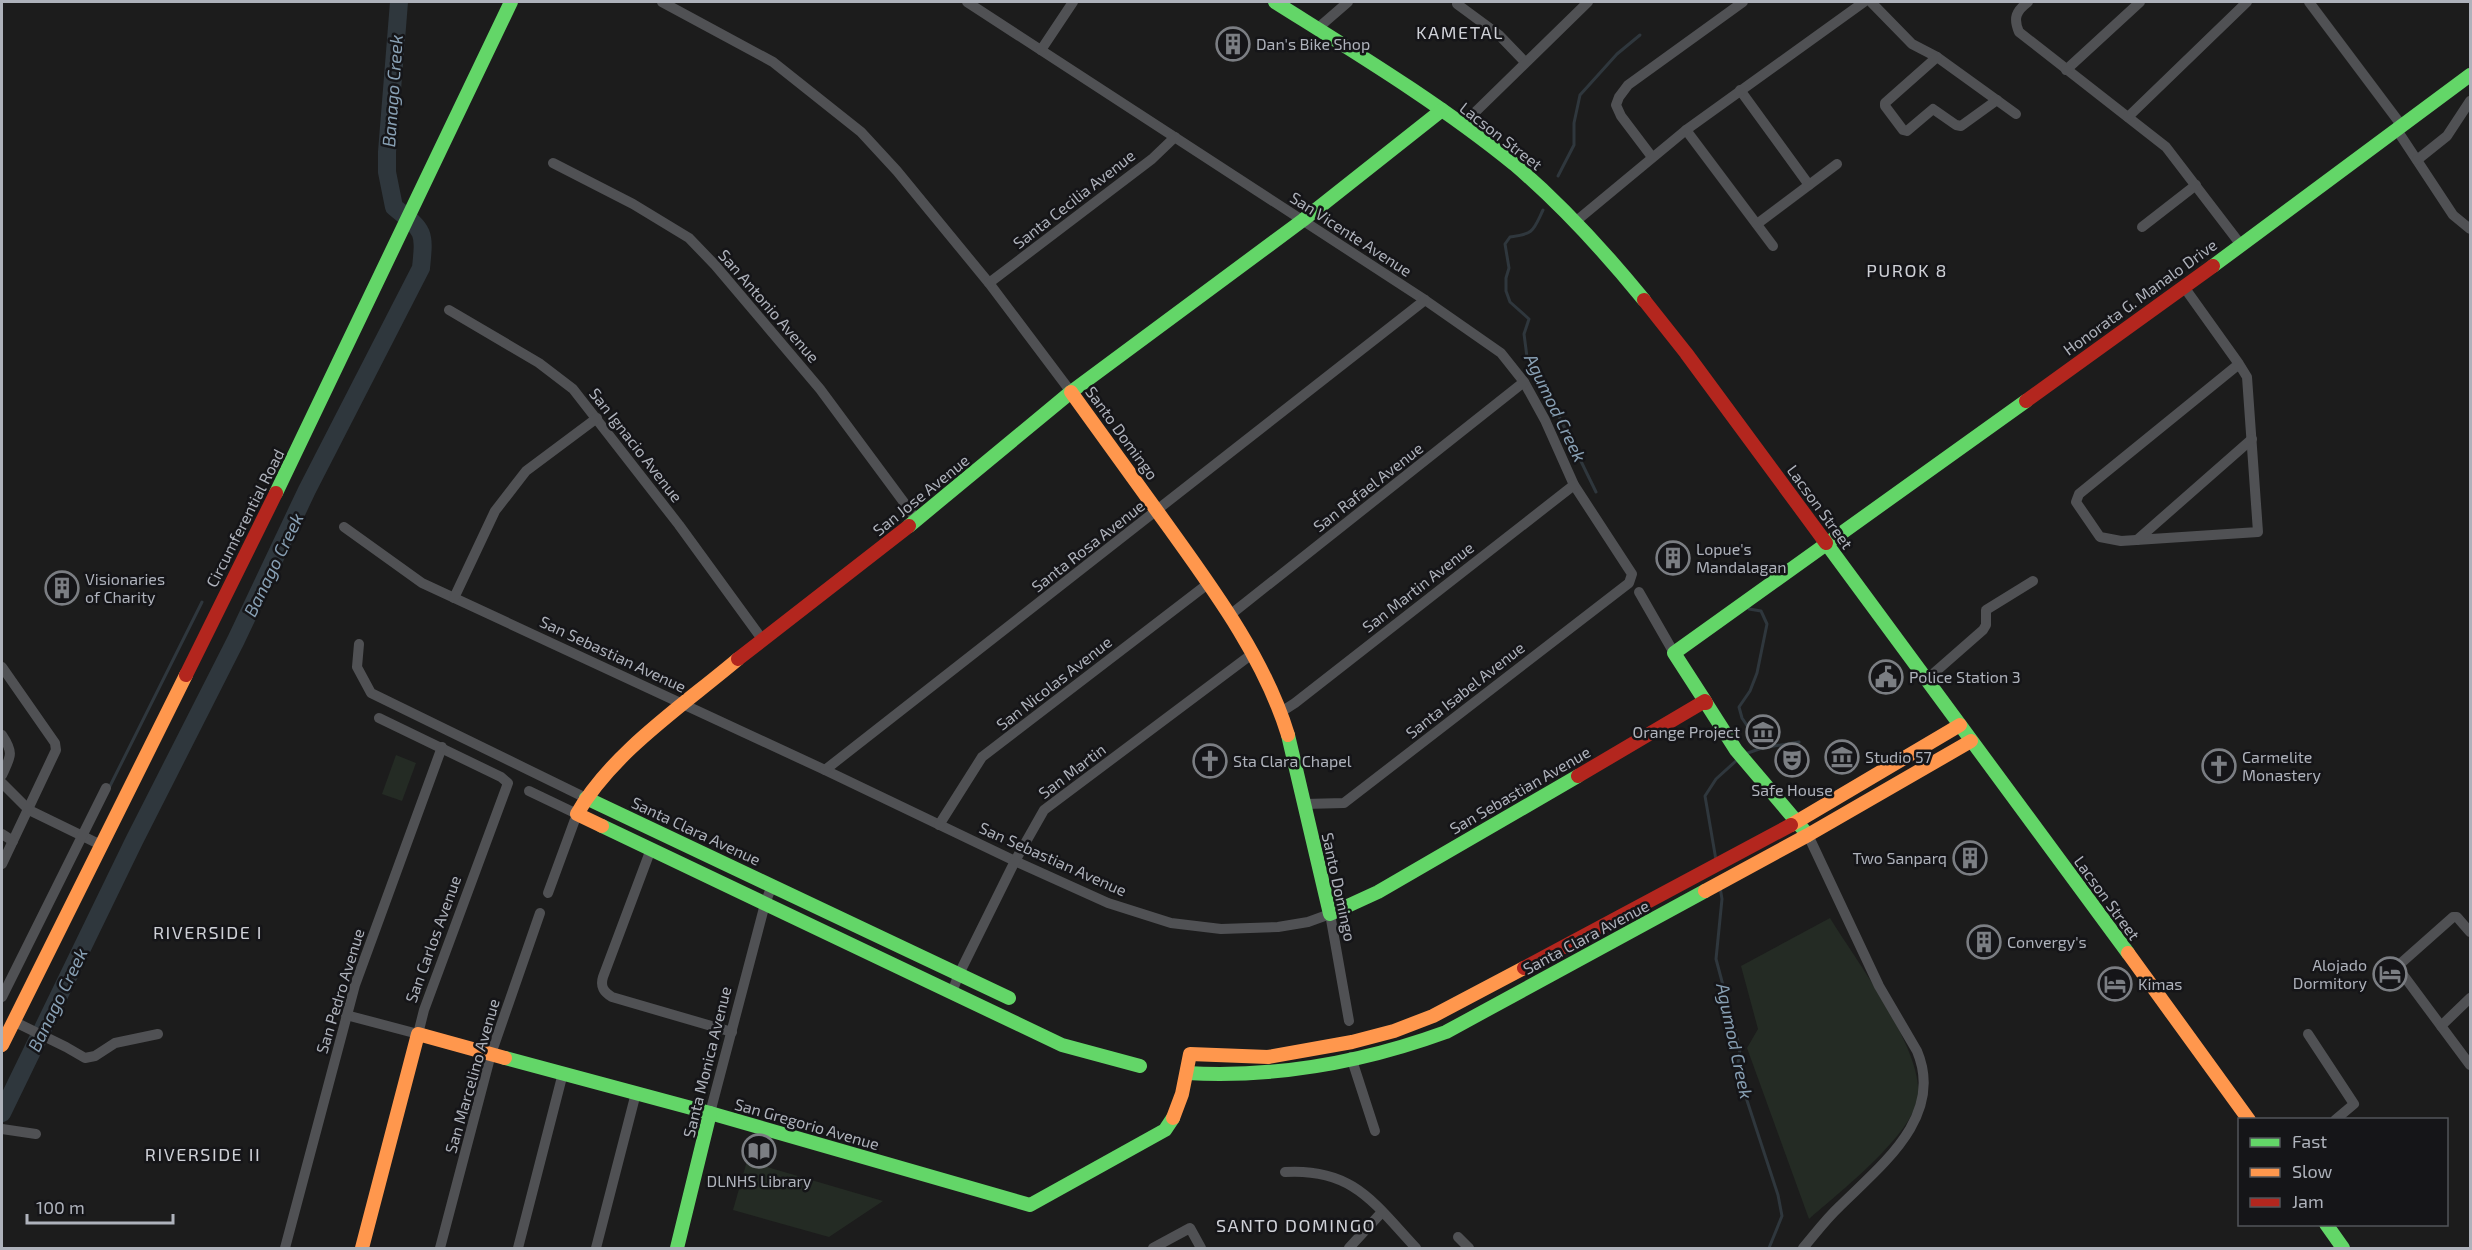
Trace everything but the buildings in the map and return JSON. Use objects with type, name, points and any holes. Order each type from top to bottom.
[{"type":"street","name":"Circumferential Road","points":[[2,1045],[13,1021],[46,925],[89,839],[318,410],[510,2]]},
{"type":"street","name":"Santo Domingo","points":[[662,2],[773,62],[839,113],[897,171],[989,284],[1071,392],[1209,583],[1252,654],[1281,712],[1291,745],[1330,914],[1349,1021]]},
{"type":"street","name":"San Vicente Avenue","points":[[967,2],[1425,300],[1501,353],[1524,382],[1545,420],[1574,485],[1632,574]]},
{"type":"street","points":[[1041,50],[1073,2]]},
{"type":"street","name":"Lacson Street","points":[[1275,2],[1442,110],[1501,154],[1575,222],[1641,296],[1827,544],[2248,1118]]},
{"type":"street","points":[[1318,28],[1348,2]]},
{"type":"street","points":[[1462,125],[1588,2]]},
{"type":"street","points":[[1652,157],[1621,116],[1616,105],[1619,97],[1628,85],[1743,2]]},
{"type":"street","points":[[1575,222],[1686,130],[1864,2]]},
{"type":"street","points":[[1870,2],[1912,44],[1937,57],[2016,114]]},
{"type":"street","points":[[2028,2],[2020,8],[2016,15],[2019,32],[2172,153],[2241,245]]},
{"type":"street","points":[[2066,70],[2140,2]]},
{"type":"street","points":[[2128,117],[2247,2]]},
{"type":"street","points":[[2309,2],[2399,128],[2453,215],[2470,229]]},
{"type":"street","points":[[1457,4],[1499,35],[1525,62]]},
{"type":"street","points":[[1937,57],[1885,103],[1904,130],[1907,131],[1934,109],[1956,125],[1961,126],[1997,100]]},
{"type":"street","name":"Honorata G. Manalo Drive","points":[[1674,653],[2184,287],[2470,75]]},
{"type":"street","points":[[1740,90],[1809,185]]},
{"type":"street","points":[[2417,160],[2447,136],[2470,101]]},
{"type":"street","name":"San Jose Avenue","points":[[577,814],[586,798],[624,754],[682,704],[762,639],[917,520],[1071,392],[1303,220],[1442,110]]},
{"type":"street","points":[[1686,130],[1773,246]]},
{"type":"street","name":"Santa Cecilia Avenue","points":[[989,284],[1152,159],[1175,137]]},
{"type":"street","name":"San Antonio Avenue","points":[[553,163],[633,204],[689,238],[715,265],[820,389],[917,520]]},
{"type":"street","points":[[1756,224],[1838,164]]},
{"type":"street","points":[[2142,227],[2196,185]]},
{"type":"street","points":[[2184,287],[2239,364],[2247,377],[2258,532],[2112,541],[2100,537],[2076,502],[2078,496],[2239,364]]},
{"type":"street","name":"Santa Rosa Avenue","points":[[825,770],[1425,300]]},
{"type":"street","name":"San Ignacio Avenue","points":[[449,310],[558,376],[597,418],[762,639]]},
{"type":"street","name":"San Rafael Avenue","points":[[1230,615],[1524,382]]},
{"type":"street","points":[[453,598],[495,511],[526,471],[597,418]]},
{"type":"street","points":[[2137,540],[2252,439]]},
{"type":"street","name":"San Martin Avenue","points":[[1281,712],[1574,485]]},
{"type":"street","name":"San Sebastian Avenue","points":[[344,526],[406,574],[453,598],[825,770],[1015,861],[1108,903],[1171,923],[1221,929],[1278,927],[1308,922],[1330,914],[1378,892],[1705,701]]},
{"type":"street","name":"Santa Isabel Avenue","points":[[1304,804],[1344,803],[1629,583],[1632,574]]},
{"type":"street","points":[[1926,680],[1983,630],[1986,626],[1986,610],[2033,581]]},
{"type":"street","name":"San Nicolas Avenue","points":[[939,825],[982,757],[1209,583]]},
{"type":"street","points":[[1639,592],[1674,653],[1736,750],[1808,835],[1879,986],[1922,1061],[1923,1085],[1920,1110],[1897,1148],[1839,1206],[1803,1248]]},
{"type":"street","name":"Santa Clara Avenue","points":[[359,644],[357,668],[371,693],[1009,999]]},
{"type":"street","name":"San Martin","points":[[952,992],[1015,861],[1044,810],[1252,654]]},
{"type":"street","points":[[2,667],[55,743],[56,750],[2,864]]},
{"type":"street","name":"San Carlos Avenue","points":[[362,1248],[424,1010],[508,783],[501,777],[442,747],[380,718]]},
{"type":"street","name":"Santa Clara Avenue","points":[[1190,1054],[1267,1057],[1401,1030],[1433,1016],[1796,822],[1960,725]]},
{"type":"street","points":[[2,735],[11,751],[2,775]]},
{"type":"street","name":"Santa Clara Avenue","points":[[1187,1073],[1269,1074],[1352,1060],[1407,1047],[1446,1032],[1808,835],[1971,741]]},
{"type":"street","name":"San Pedro Avenue","points":[[285,1248],[346,1015],[367,947],[442,747]]},
{"type":"street","points":[[2,783],[29,810],[89,839]]},
{"type":"street","points":[[2,997],[46,925],[89,839],[106,788]]},
{"type":"street","points":[[529,791],[1062,1045],[1140,1066]]},
{"type":"street","points":[[548,893],[577,814]]},
{"type":"street","points":[[2,834],[13,841]]},
{"type":"street","points":[[651,849],[603,977],[601,983],[603,989],[612,997],[732,1032]]},
{"type":"street","name":"Santa Monica Avenue","points":[[677,1248],[710,1113],[772,885]]},
{"type":"street","name":"San Marcelino Avenue","points":[[440,1248],[491,1054],[540,913]]},
{"type":"street","points":[[2470,932],[2454,916],[2398,967],[2470,1065]]},
{"type":"street","points":[[2440,1026],[2470,998]]},
{"type":"street","name":"San Gregorio Avenue","points":[[346,1015],[710,1113],[1030,1205],[1165,1130],[1176,1111],[1190,1054]]},
{"type":"street","points":[[13,1021],[85,1058],[95,1056],[115,1043],[158,1034]]},
{"type":"street","points":[[2308,1034],[2354,1104],[2337,1118]]},
{"type":"street","points":[[1350,1042],[1352,1060],[1375,1131]]},
{"type":"street","points":[[518,1248],[563,1073]]},
{"type":"street","points":[[596,1248],[636,1093]]},
{"type":"street","points":[[2,1129],[36,1134]]},
{"type":"street","points":[[1285,1172],[1321,1175],[1356,1186],[1413,1247]]},
{"type":"street","points":[[1348,1248],[1382,1212]]},
{"type":"street","points":[[2327,1226],[2343,1248]]},
{"type":"street","points":[[1153,1248],[1190,1228],[1201,1248]]},
{"type":"street","points":[[1458,1237],[1469,1248]]},
{"type":"shaded area","points":[[396,755],[416,763],[402,801],[382,794]]},
{"type":"shaded area","points":[[1830,918],[1901,1034],[1912,1059],[1918,1083],[1917,1102],[1900,1133],[1886,1149],[1809,1219],[1747,1048],[1758,1029],[1741,966]]},
{"type":"shaded area","points":[[747,1161],[883,1201],[829,1237],[733,1210]]},
{"type":"waterway","name":"Banago Creek","points":[[2,1113],[134,841],[236,640],[307,490],[421,268],[423,246],[420,232],[394,207],[387,172],[399,2]]},
{"type":"waterway","name":"Agumod Creek","points":[[1558,176],[1574,145],[1574,123],[1580,95],[1617,54],[1640,35]]},
{"type":"waterway","name":"Agumod Creek","points":[[1543,210],[1532,230],[1510,237],[1505,244],[1509,268],[1506,291],[1510,302],[1529,319],[1524,334],[1527,357],[1551,400],[1596,492]]},
{"type":"waterway","points":[[109,788],[202,602]]},
{"type":"waterway","name":"Agumod Creek","points":[[1749,609],[1761,611],[1767,624],[1757,673],[1750,691],[1739,707],[1742,718],[1762,748]]},
{"type":"waterway","name":"Agumod Creek","points":[[1745,754],[1762,748],[1799,742]]},
{"type":"waterway","name":"Agumod Creek","points":[[1716,860],[1705,796],[1716,779],[1737,760]]},
{"type":"waterway","name":"Agumod Creek","points":[[1720,887],[1722,899],[1716,959],[1740,1049],[1737,1070],[1778,1195],[1782,1216],[1769,1248]]},
{"type":"traffic: fast","points":[[276,493],[511,2]]},
{"type":"traffic: fast","points":[[1275,2],[1427,99],[1514,164],[1582,229],[1644,300]]},
{"type":"traffic: fast","points":[[2213,266],[2470,75]]},
{"type":"traffic: fast","points":[[909,526],[1071,392],[1303,220],[1442,110]]},
{"type":"traffic: fast","points":[[1705,701],[1674,653],[2026,401]]},
{"type":"traffic: fast","points":[[1826,543],[2128,953]]},
{"type":"traffic: fast","points":[[1706,703],[1736,750],[1808,835]]},
{"type":"traffic: fast","points":[[1288,735],[1330,914],[1378,892],[1578,776]]},
{"type":"traffic: fast","points":[[586,798],[1009,998]]},
{"type":"traffic: fast","points":[[602,826],[1062,1045],[1140,1066]]},
{"type":"traffic: fast","points":[[1187,1073],[1253,1073],[1318,1066],[1382,1052],[1446,1032],[1705,891]]},
{"type":"traffic: fast","points":[[505,1058],[710,1113],[1030,1205],[1165,1130],[1173,1118]]},
{"type":"traffic: fast","points":[[677,1248],[710,1113]]},
{"type":"traffic: fast","points":[[2327,1226],[2343,1248]]},
{"type":"traffic: slow","points":[[1071,392],[1238,628],[1266,680],[1288,735]]},
{"type":"traffic: slow","points":[[602,826],[577,814],[609,770],[650,730],[738,659]]},
{"type":"traffic: slow","points":[[2,1045],[186,675]]},
{"type":"traffic: slow","points":[[1791,825],[1960,725]]},
{"type":"traffic: slow","points":[[1705,891],[1808,835],[1971,741]]},
{"type":"traffic: slow","points":[[2128,953],[2248,1118]]},
{"type":"traffic: slow","points":[[1173,1118],[1182,1094],[1190,1054],[1268,1057],[1352,1042],[1394,1031],[1433,1016],[1524,968]]},
{"type":"traffic: slow","points":[[362,1248],[418,1034],[505,1058]]},
{"type":"traffic: jam","points":[[2026,401],[2213,266]]},
{"type":"traffic: jam","points":[[1644,300],[1686,353],[1826,543]]},
{"type":"traffic: jam","points":[[186,675],[276,493]]},
{"type":"traffic: jam","points":[[738,659],[909,526]]},
{"type":"traffic: jam","points":[[1578,776],[1705,701],[1706,703]]},
{"type":"traffic: jam","points":[[1524,968],[1791,825]]},
{"type":"place","name":"Dan's Bike Shop","points":[[1233,44]]},
{"type":"place","name":"Lopue's Mandalagan","points":[[1673,558]]},
{"type":"place","name":"Visionaries of Charity","points":[[62,588]]},
{"type":"place","name":"Police Station 3","points":[[1886,677]]},
{"type":"place","name":"Orange Project","points":[[1763,732]]},
{"type":"place","name":"Studio 57","points":[[1842,757]]},
{"type":"place","name":"Safe House","points":[[1792,760]]},
{"type":"place","name":"Sta Clara Chapel","points":[[1210,761]]},
{"type":"place","name":"Carmelite Monastery","points":[[2219,766]]},
{"type":"place","name":"Two Sanparq","points":[[1970,858]]},
{"type":"place","name":"Convergy's","points":[[1984,942]]},
{"type":"place","name":"Alojado Dormitory","points":[[2390,974]]},
{"type":"place","name":"Kimas","points":[[2115,984]]},
{"type":"place","name":"DLNHS Library","points":[[759,1151]]},
{"type":"district","name":"KAMETAL","points":[[1460,33]]},
{"type":"district","name":"PUROK 8","points":[[1907,271]]},
{"type":"district","name":"RIVERSIDE I","points":[[208,933]]},
{"type":"district","name":"RIVERSIDE II","points":[[203,1155]]},
{"type":"district","name":"SANTO DOMINGO","points":[[1296,1226]]}]
